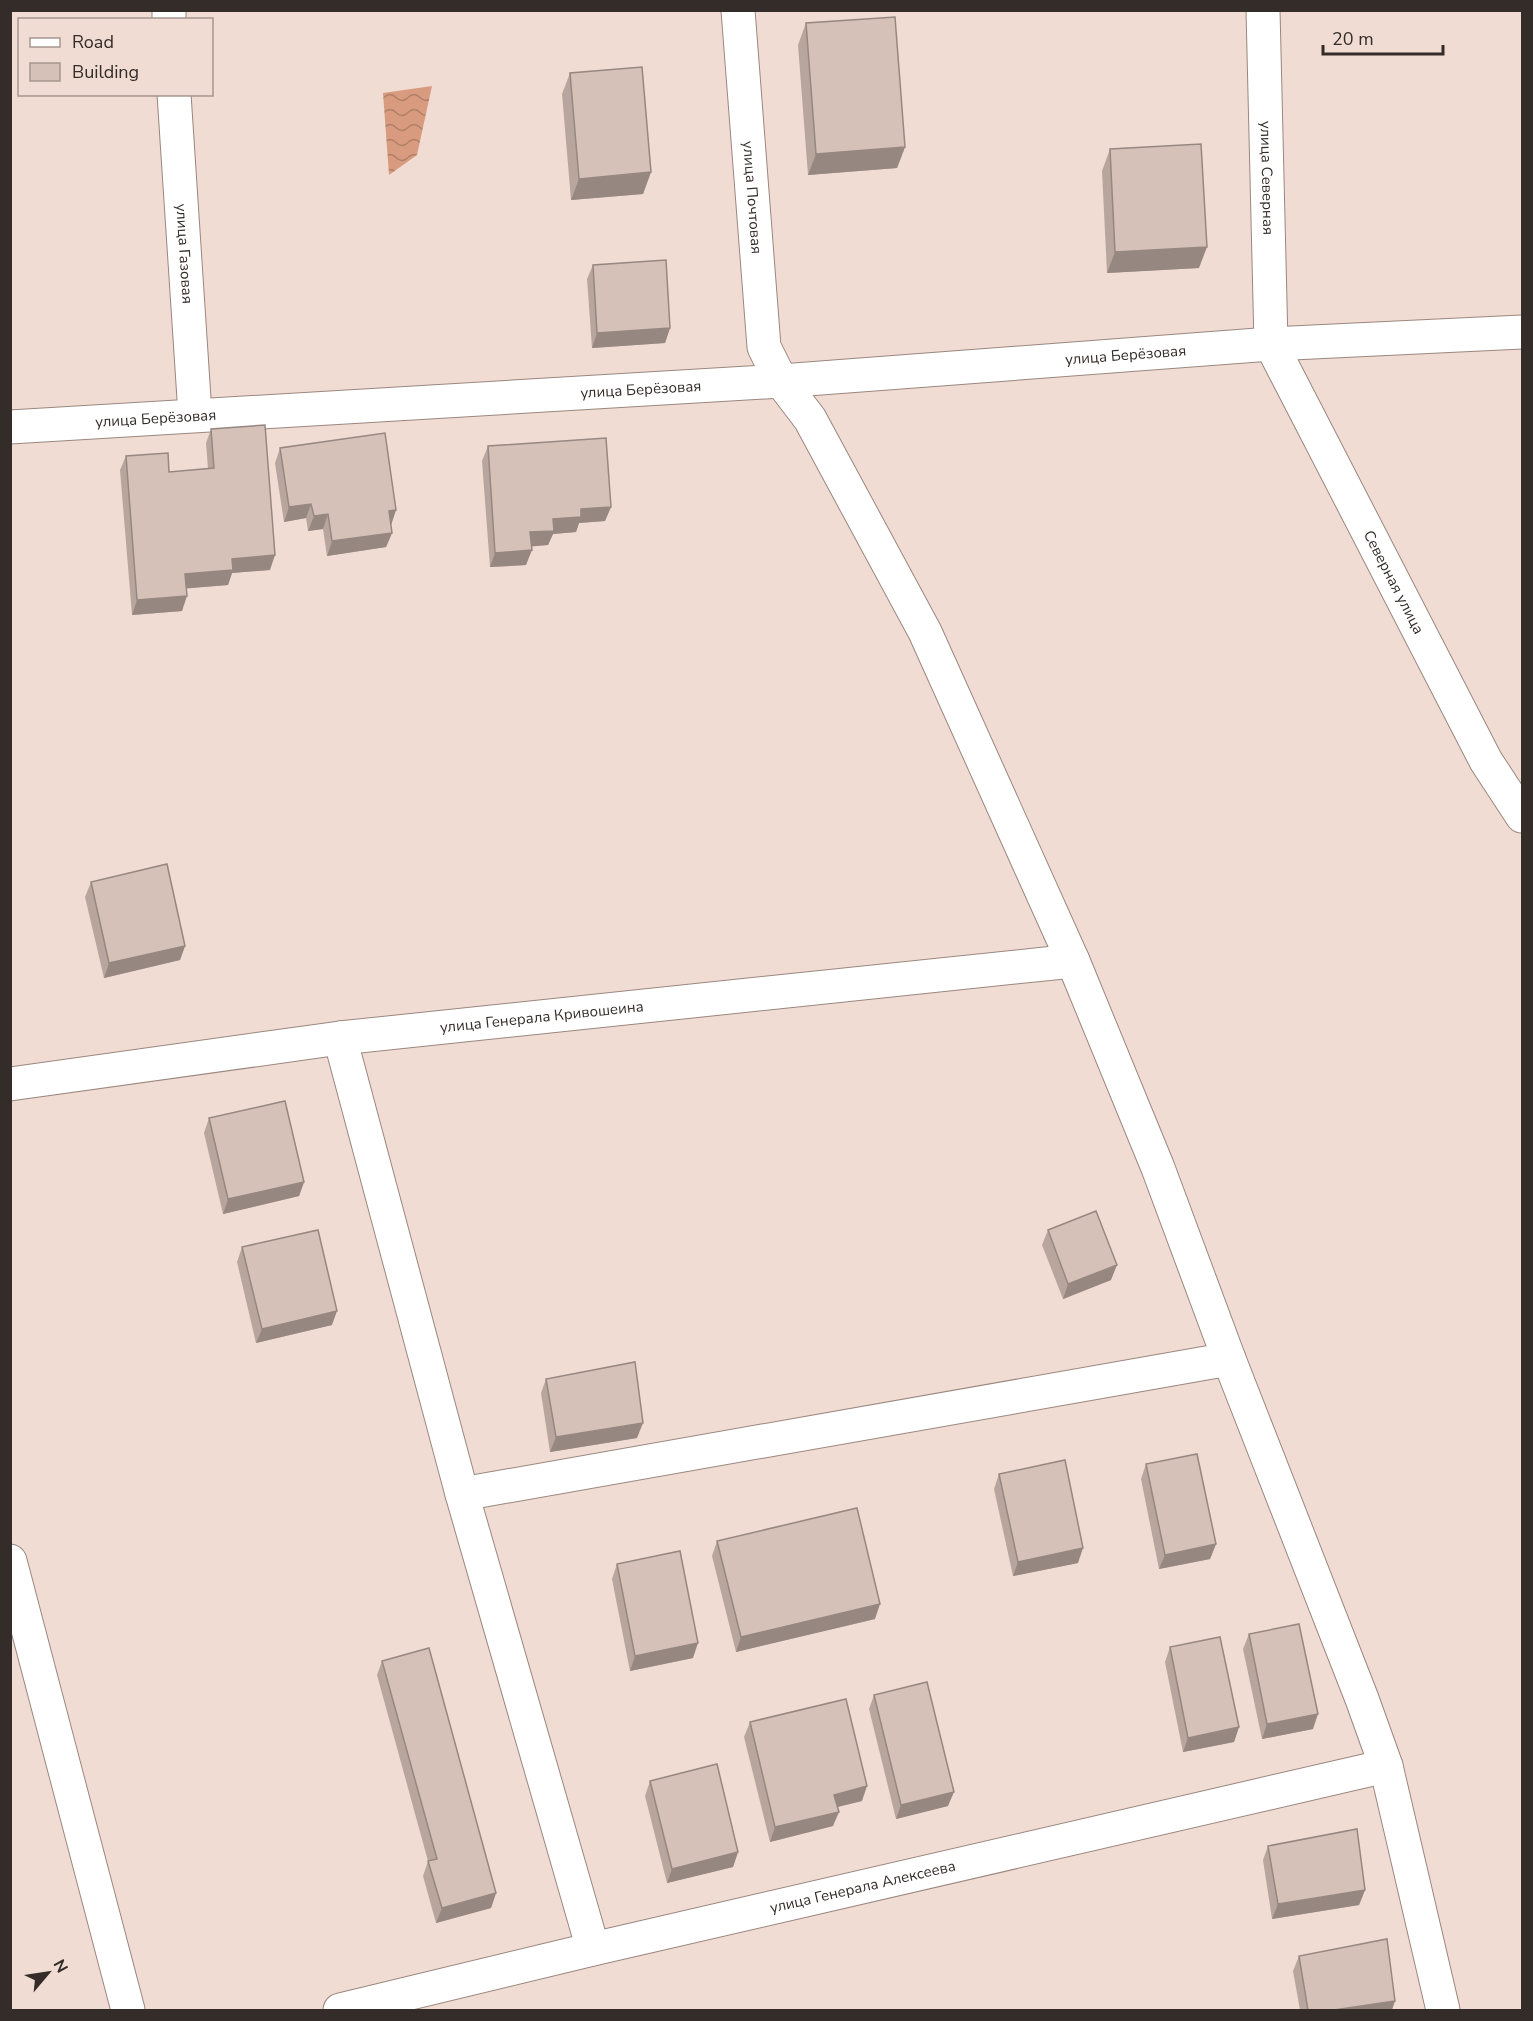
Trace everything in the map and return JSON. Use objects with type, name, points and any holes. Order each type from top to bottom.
[{"type":"street","name":"улица Почтовая","points":[[738,10],[764,347],[781,381],[810,419],[925,632],[1073,961],[1158,1168],[1386,1766],[1443,2010]]},
{"type":"street","name":"улица Северная","points":[[1263,10],[1271,344]]},
{"type":"street","name":"улица Газовая","points":[[174,96],[195,414]]},
{"type":"street","name":"улица Берёзовая","points":[[10,427],[195,414],[781,381],[1271,344],[1522,332]]},
{"type":"street","name":"Северная улица","points":[[1271,344],[1486,761],[1522,816]]},
{"type":"street","name":"улица Генерала Кривошеина","points":[[10,1084],[340,1038],[1073,961]]},
{"type":"street","points":[[340,1038],[462,1494],[593,1949]]},
{"type":"street","points":[[462,1494],[1229,1359]]},
{"type":"street","points":[[10,1561],[128,2010]]},
{"type":"street","name":"улица Генерала Алексеева","points":[[340,2010],[593,1949],[1386,1766]]},
{"type":"water","points":[[432,86],[417,155],[389,175],[383,93]]},
{"type":"building","points":[[895,17],[905,147],[816,154],[806,23]]},
{"type":"building","points":[[642,67],[651,172],[579,179],[570,73]]},
{"type":"building","points":[[1201,144],[1207,247],[1115,252],[1110,149]]},
{"type":"building","points":[[666,260],[670,328],[597,333],[593,265]]},
{"type":"building","points":[[265,425],[275,555],[232,559],[233,570],[185,574],[187,596],[137,600],[126,456],[168,453],[169,472],[214,468],[211,429]]},
{"type":"building","points":[[385,433],[396,510],[389,511],[392,533],[332,541],[328,514],[314,516],[311,504],[289,507],[280,448]]},
{"type":"building","points":[[606,438],[611,507],[581,509],[581,517],[553,519],[554,531],[530,532],[532,550],[495,553],[488,446]]},
{"type":"building","points":[[167,864],[185,946],[109,963],[91,882]]},
{"type":"building","points":[[285,1101],[304,1182],[228,1199],[209,1118]]},
{"type":"building","points":[[1096,1211],[1117,1265],[1068,1284],[1048,1230]]},
{"type":"building","points":[[318,1230],[337,1311],[262,1329],[242,1247]]},
{"type":"building","points":[[635,1362],[643,1423],[556,1437],[546,1379]]},
{"type":"building","points":[[1197,1454],[1216,1544],[1165,1555],[1146,1464]]},
{"type":"building","points":[[1065,1460],[1083,1548],[1018,1562],[999,1474]]},
{"type":"building","points":[[857,1508],[880,1604],[741,1637],[717,1541]]},
{"type":"building","points":[[680,1551],[698,1643],[635,1656],[617,1564]]},
{"type":"building","points":[[1299,1624],[1318,1714],[1267,1724],[1249,1634]]},
{"type":"building","points":[[1220,1637],[1239,1727],[1188,1738],[1170,1647]]},
{"type":"building","points":[[429,1648],[496,1893],[442,1908],[428,1861],[437,1859],[382,1661]]},
{"type":"building","points":[[927,1682],[954,1792],[901,1805],[874,1695]]},
{"type":"building","points":[[846,1699],[867,1786],[834,1795],[839,1812],[775,1827],[750,1722]]},
{"type":"building","points":[[717,1764],[738,1852],[672,1869],[650,1781]]},
{"type":"building","points":[[1357,1829],[1365,1890],[1278,1904],[1268,1846]]},
{"type":"building","points":[[1387,1939],[1395,2001],[1334,2010],[1308,2010],[1299,1956]]}]
